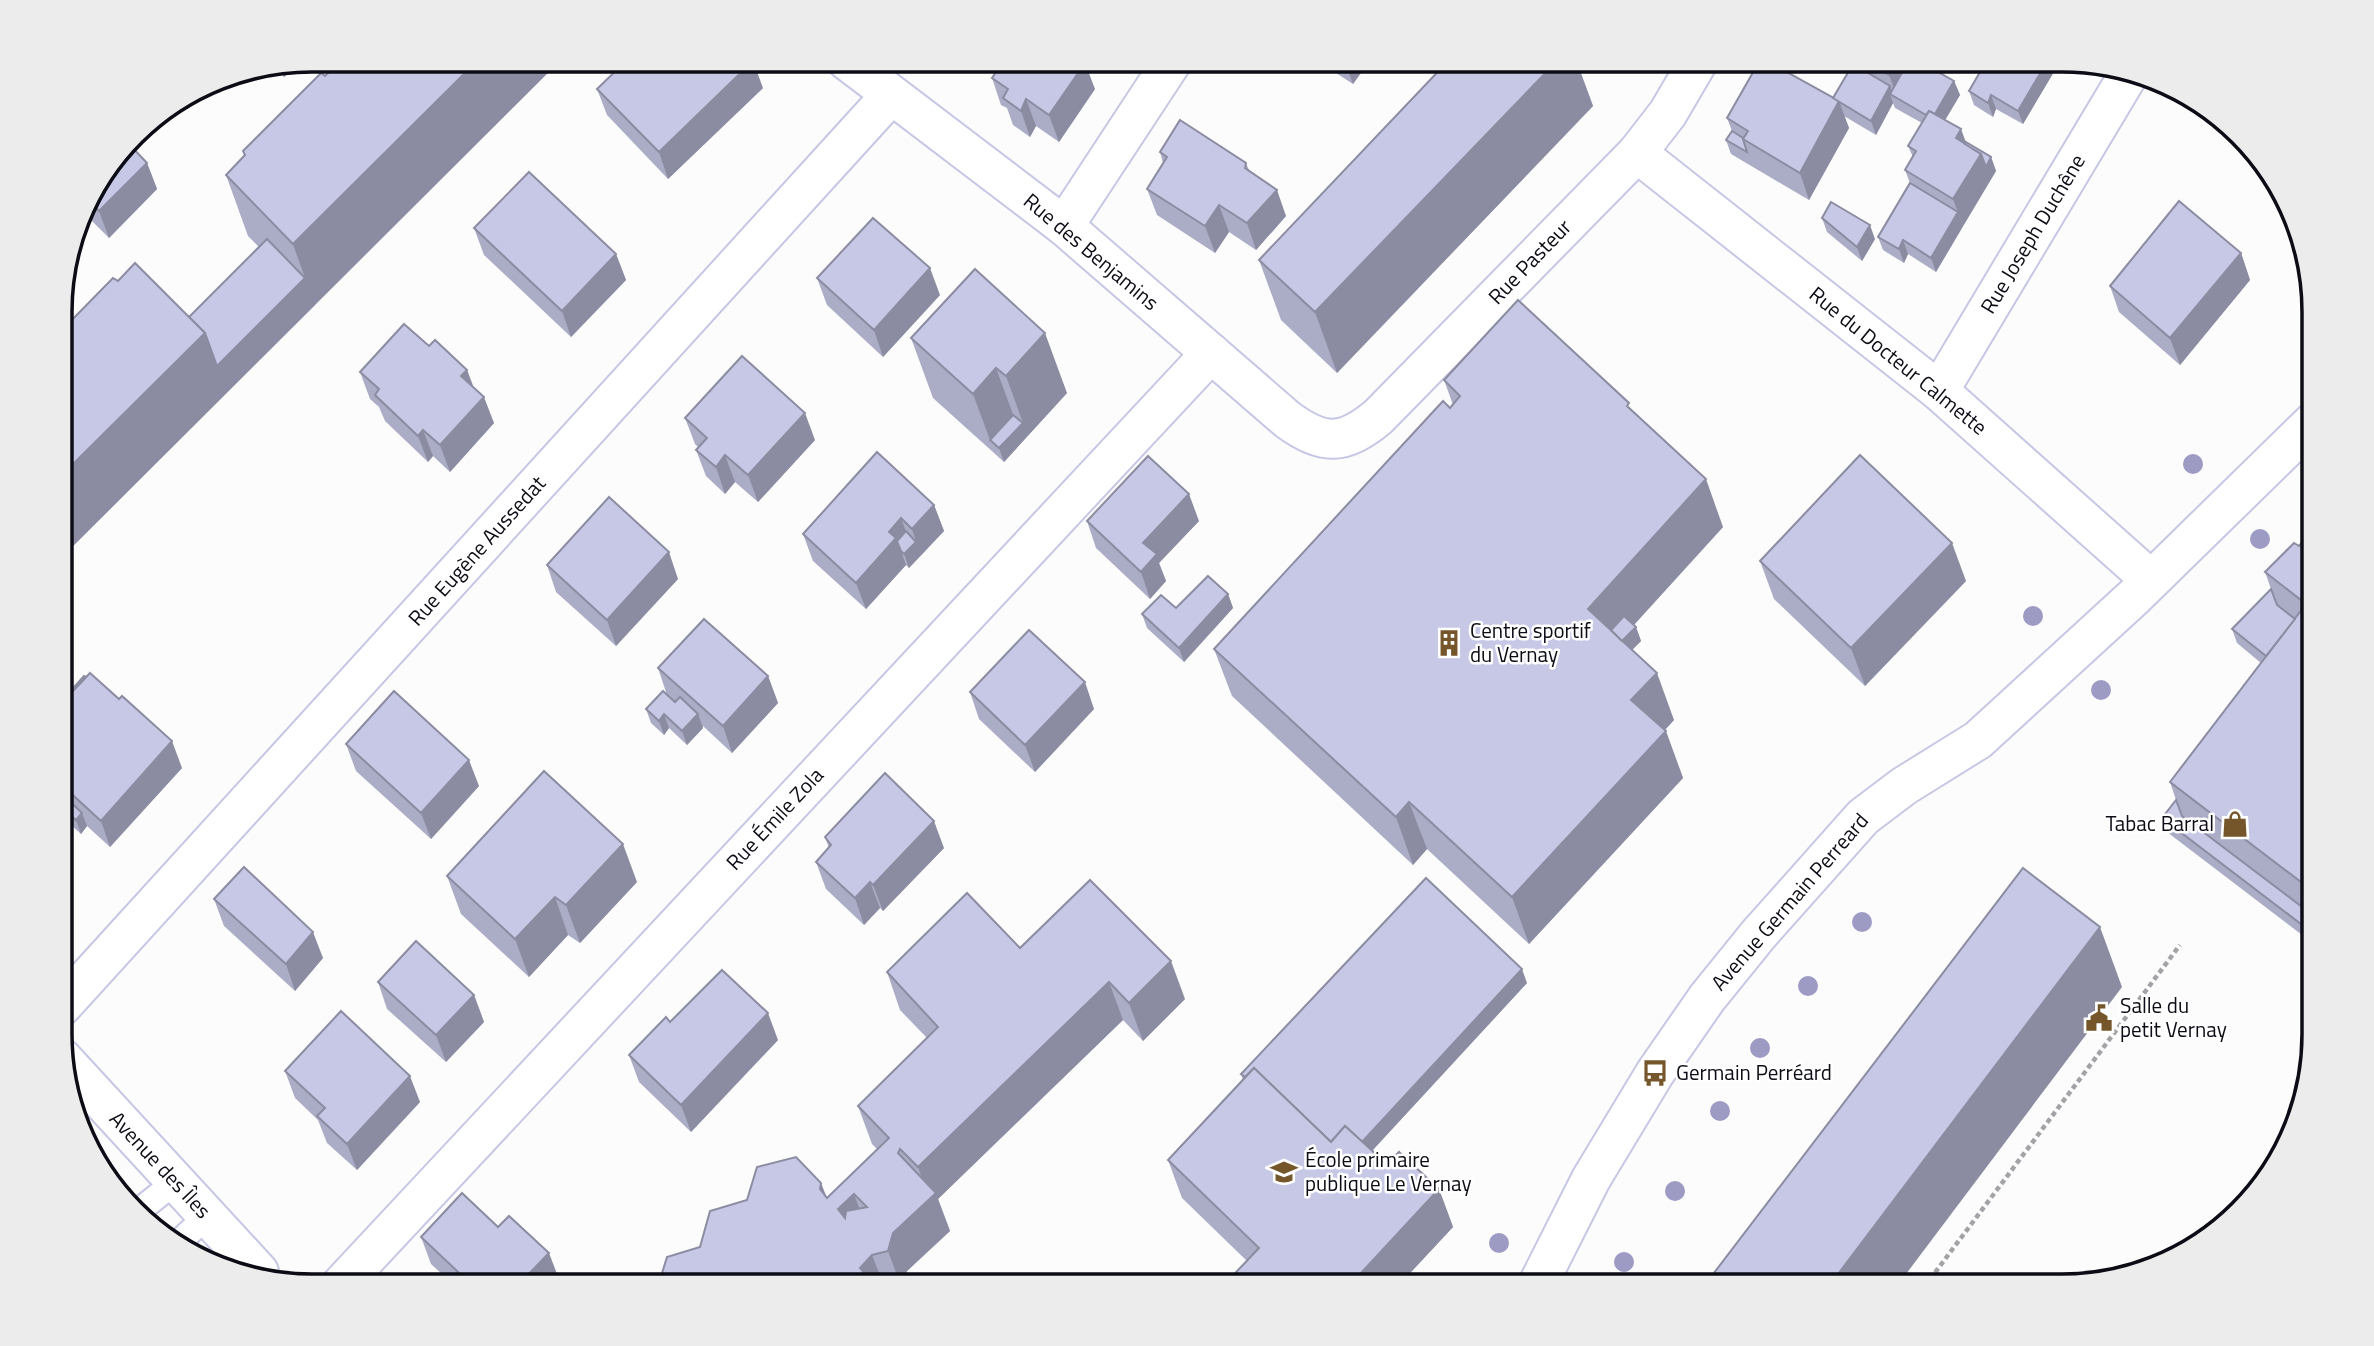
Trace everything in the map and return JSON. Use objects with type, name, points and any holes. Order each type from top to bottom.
[{"type":"street","name":"Rue des Benjamins","points":[[861,72],[1064,226],[1288,420],[1318,438],[1336,440]]},
{"type":"street","points":[[1064,226],[1164,72]]},
{"type":"street","name":"Rue Pasteur","points":[[1336,440],[1363,429],[1378,417],[1637,153],[1668,113],[1692,72]]},
{"type":"street","name":"Rue Joseph Duchêne","points":[[1939,391],[2125,80]]},
{"type":"street","name":"Rue Eugène Aussedat","points":[[72,995],[891,95]]},
{"type":"street","name":"Rue du Docteur Calmette","points":[[1637,153],[1939,391],[2151,580]]},
{"type":"street","name":"Rue Émile Zola","points":[[351,1274],[1211,353]]},
{"type":"street","name":"Avenue Germain Perreard","points":[[1542,1274],[1621,1126],[1707,998],[1758,935],[1863,817],[1880,802],[1978,740],[2151,580],[2302,433]]},
{"type":"street","name":"Avenue des Îles","points":[[75,1072],[254,1267]]},
{"type":"lane","points":[[145,1207],[175,1182]]},
{"type":"lane","points":[[184,1237],[207,1216]]},
{"type":"path","points":[[1934,1274],[2180,945]]},
{"type":"building","points":[[329,72],[466,72],[293,244],[226,175],[245,155],[243,151],[321,73],[325,76]]},
{"type":"building","points":[[615,72],[742,72],[659,152],[597,89]]},
{"type":"building","points":[[996,72],[1079,72],[1049,115],[1026,99],[1021,111],[1003,98],[1008,89],[992,78]]},
{"type":"building","points":[[1438,72],[1546,72],[1315,312],[1259,260]]},
{"type":"building","points":[[1753,72],[1787,72],[1839,101],[1800,173],[1743,139],[1748,131],[1727,118]]},
{"type":"building","points":[[1848,72],[1866,72],[1890,86],[1871,121],[1833,98]]},
{"type":"building","points":[[1902,72],[1938,72],[1954,81],[1935,114],[1929,111],[1926,115],[1890,94]]},
{"type":"building","points":[[1980,72],[2041,72],[2018,111],[1991,95],[1988,103],[1969,91]]},
{"type":"building","points":[[1929,111],[1961,129],[1956,138],[1981,154],[1953,199],[1905,170],[1916,151],[1908,146]]},
{"type":"building","points":[[1180,120],[1246,163],[1245,168],[1277,190],[1247,223],[1219,205],[1205,226],[1147,189],[1167,157],[1160,152]]},
{"type":"building","points":[[1732,131],[1743,138],[1747,152],[1726,140]]},
{"type":"building","points":[[1966,142],[1991,157],[1986,167],[1981,154],[1965,144]]},
{"type":"building","points":[[135,150],[147,163],[99,211],[96,208],[104,192]]},
{"type":"building","points":[[529,172],[616,254],[562,311],[474,228]]},
{"type":"building","points":[[1910,183],[1958,212],[1931,258],[1903,240],[1899,249],[1878,237]]},
{"type":"building","points":[[2179,201],[2241,253],[2170,338],[2110,286]]},
{"type":"building","points":[[1831,202],[1870,225],[1857,247],[1822,218]]},
{"type":"building","points":[[873,218],[930,268],[874,330],[817,278]]},
{"type":"building","points":[[267,239],[305,278],[217,366],[205,333],[189,317]]},
{"type":"building","points":[[135,263],[205,333],[72,465],[72,320],[113,278],[118,281]]},
{"type":"building","points":[[975,269],[1045,333],[1006,376],[996,368],[973,394],[911,338]]},
{"type":"building","name":"Centre sportif du Vernay","points":[[1518,300],[1706,479],[1588,609],[1657,673],[1631,700],[1666,731],[1512,897],[1409,802],[1396,817],[1214,649],[1443,401],[1450,408],[1460,396],[1444,380]]},
{"type":"building","points":[[404,324],[429,346],[435,340],[467,370],[461,376],[484,397],[440,445],[423,430],[418,436],[375,395],[379,389],[360,372]]},
{"type":"building","points":[[742,356],[805,413],[748,475],[725,455],[716,467],[696,450],[707,438],[685,418]]},
{"type":"building","points":[[1013,415],[1023,423],[999,448],[990,440]]},
{"type":"building","points":[[877,452],[934,505],[912,529],[901,518],[889,532],[896,538],[856,583],[803,534]]},
{"type":"building","points":[[1860,455],[1952,543],[1851,648],[1760,561]]},
{"type":"building","points":[[1148,456],[1189,494],[1143,543],[1157,554],[1141,572],[1087,521]]},
{"type":"building","points":[[609,497],[669,552],[607,620],[547,565]]},
{"type":"building","points":[[906,531],[916,542],[904,554],[897,541]]},
{"type":"building","points":[[2302,542],[2302,601],[2265,572],[2294,543],[2299,546]]},
{"type":"building","points":[[1208,576],[1228,594],[1179,648],[1142,614],[1161,595],[1176,608]]},
{"type":"building","points":[[2271,589],[2277,605],[2295,619],[2266,656],[2232,629]]},
{"type":"building","points":[[2302,609],[2302,883],[2170,782]]},
{"type":"building","points":[[1624,616],[1636,627],[1622,641],[1611,630]]},
{"type":"building","points":[[704,619],[768,676],[723,726],[658,668]]},
{"type":"building","points":[[1029,630],[1085,682],[1025,745],[970,692]]},
{"type":"building","points":[[90,673],[119,699],[122,696],[172,741],[101,821],[72,794],[72,692]]},
{"type":"building","points":[[84,676],[86,677],[72,692]]},
{"type":"building","points":[[394,691],[469,760],[421,813],[346,744]]},
{"type":"building","points":[[663,691],[675,702],[680,697],[698,714],[682,731],[664,714],[659,721],[646,709]]},
{"type":"building","points":[[544,771],[623,844],[566,905],[555,897],[515,939],[447,876]]},
{"type":"building","points":[[885,773],[934,821],[873,885],[870,882],[855,898],[816,862],[831,845],[825,837]]},
{"type":"building","points":[[2176,800],[2182,816],[2302,907],[2302,925],[2162,818]]},
{"type":"building","points":[[72,804],[82,813],[76,820],[72,817]]},
{"type":"building","points":[[244,867],[313,932],[286,964],[214,899]]},
{"type":"building","points":[[2023,868],[2100,927],[1838,1274],[1713,1274]]},
{"type":"building","points":[[1426,878],[1522,969],[1362,1142],[1345,1126],[1331,1142],[1254,1068],[1245,1077],[1241,1074]]},
{"type":"building","points":[[1090,880],[1171,961],[1129,1003],[1109,982],[918,1167],[900,1149],[898,1153],[936,1193],[893,1233],[888,1251],[872,1255],[860,1268],[865,1274],[662,1274],[667,1257],[700,1247],[710,1211],[747,1200],[757,1167],[796,1157],[821,1183],[820,1189],[827,1198],[889,1138],[858,1106],[938,1027],[887,972],[967,893],[1020,948]],"holes":[[[854,1194],[867,1207],[846,1211],[845,1218],[838,1209]]]},
{"type":"building","points":[[416,941],[474,995],[436,1035],[378,982]]},
{"type":"building","points":[[722,970],[768,1013],[681,1105],[629,1055],[666,1017],[670,1022]]},
{"type":"building","points":[[341,1011],[410,1076],[347,1144],[317,1116],[325,1108],[285,1071]]},
{"type":"building","points":[[1254,1068],[1331,1142],[1345,1126],[1387,1164],[1399,1152],[1439,1189],[1362,1274],[1234,1274],[1259,1248],[1168,1160]]},
{"type":"building","points":[[462,1193],[498,1227],[509,1216],[549,1253],[529,1274],[460,1274],[421,1237]]},
{"type":"place","name":"Centre sportif du Vernay","points":[[1449,643]]},
{"type":"place","name":"Tabac Barral","points":[[2235,824]]},
{"type":"place","name":"Salle du petit Vernay","points":[[2099,1018]]},
{"type":"place","name":"Germain Perréard","points":[[1655,1073]]},
{"type":"place","name":"École primaire publique Le Vernay","points":[[1284,1172]]}]
